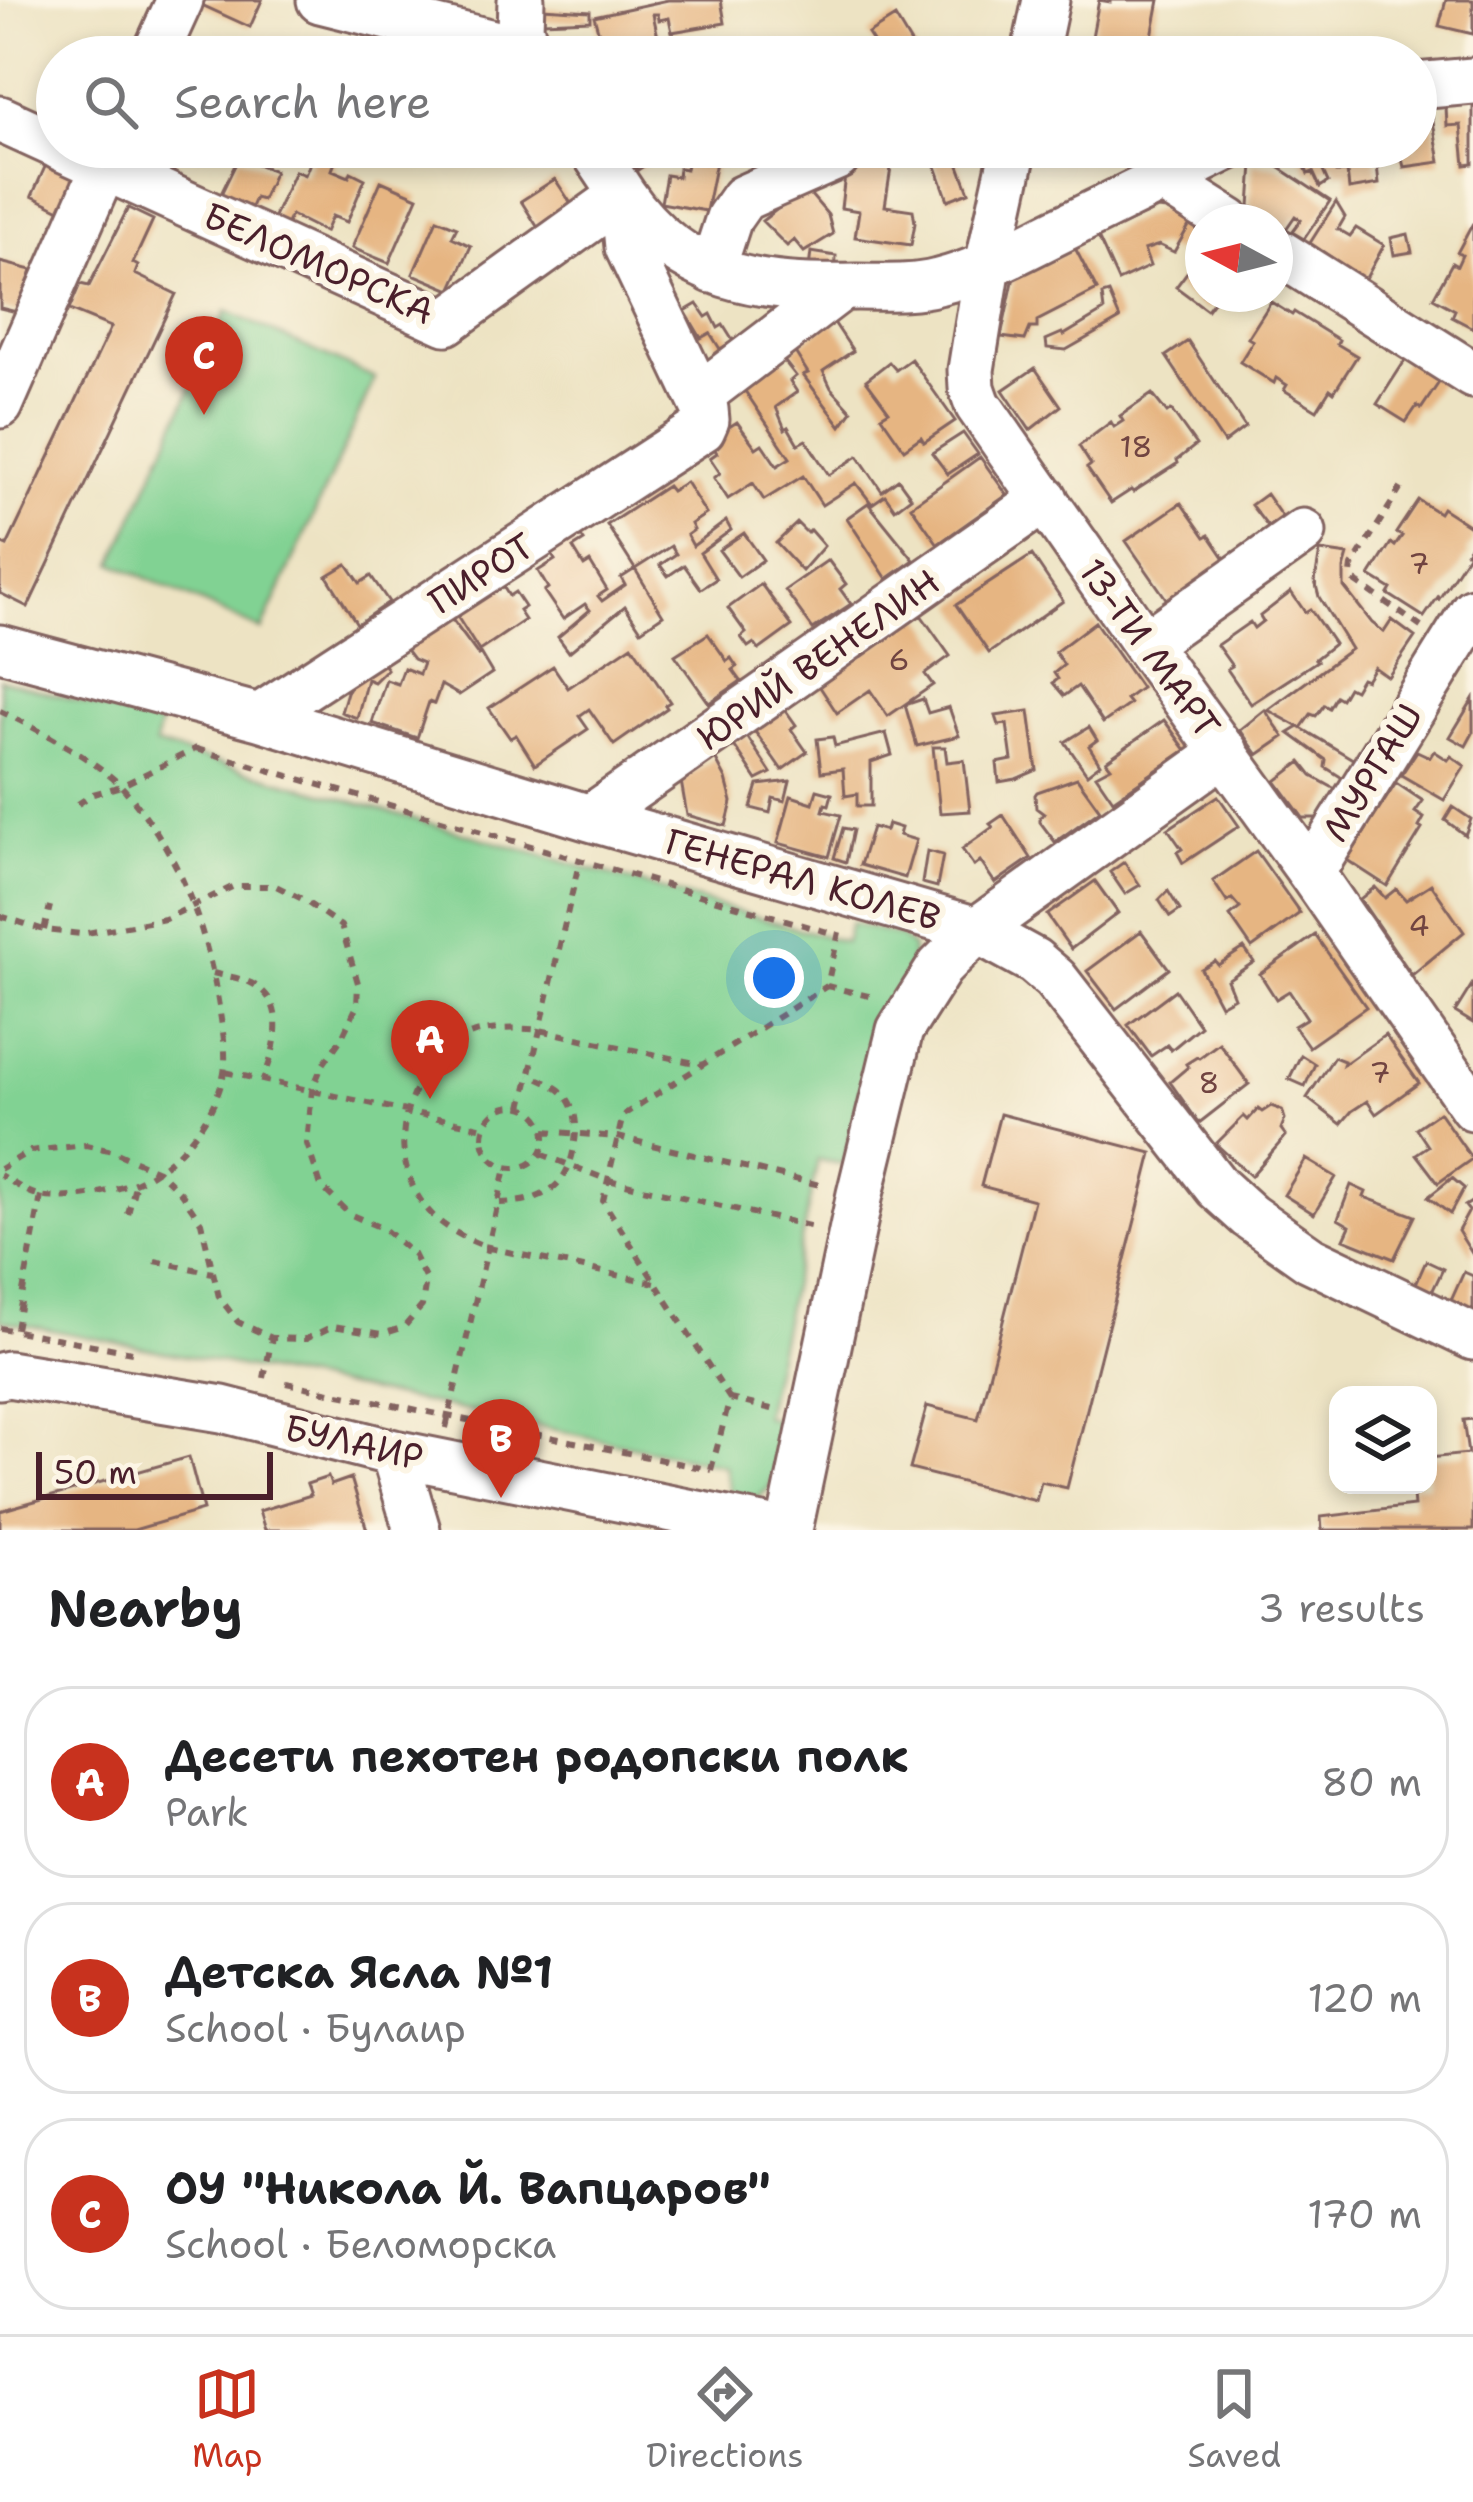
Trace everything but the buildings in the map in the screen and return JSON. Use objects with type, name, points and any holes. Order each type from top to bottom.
[{"type":"street","points":[[164,36],[180,0]]},
{"type":"street","points":[[320,0],[461,36]]},
{"type":"street","points":[[521,0],[523,36]]},
{"type":"street","points":[[1038,36],[1046,0]]},
{"type":"street","points":[[1437,84],[1473,81]]},
{"type":"street","name":"БЕЛОМОРСКА","points":[[0,119],[36,135]]},
{"type":"street","points":[[0,405],[104,168]]},
{"type":"street","name":"БЕЛОМОРСКА","points":[[131,168],[446,322],[622,195]]},
{"type":"street","points":[[605,168],[636,214],[670,247],[712,270],[741,280],[841,287],[939,283],[988,266],[1185,168]]},
{"type":"street","points":[[712,270],[729,218],[743,199],[812,168]]},
{"type":"street","name":"13-ТИ МАРТ","points":[[1009,168],[971,370],[978,405],[1473,1107]]},
{"type":"street","points":[[1162,179],[1202,204]]},
{"type":"street","points":[[622,195],[628,247],[701,413]]},
{"type":"street","points":[[1293,261],[1473,375]]},
{"type":"street","name":"ПИРОТ","points":[[259,716],[701,413],[841,287]]},
{"type":"street","name":"ЮРИЙ ВЕНЕЛИН","points":[[585,839],[1045,499]]},
{"type":"street","points":[[1145,644],[1304,532]]},
{"type":"street","name":"МУРГАШ","points":[[1310,873],[1461,629]]},
{"type":"street","name":"ГЕНЕРАЛ КОЛЕВ","points":[[0,648],[259,716],[585,839],[843,914],[977,930],[1020,952],[1055,979],[1216,1187],[1249,1216],[1310,1259],[1473,1337]]},
{"type":"street","points":[[789,1530],[855,1215],[900,1030],[940,967],[977,930],[1225,752]]},
{"type":"street","name":"БУЛАИР","points":[[4,1375],[222,1409],[414,1457],[777,1530]]},
{"type":"street","points":[[414,1457],[417,1530]]},
{"type":"path","points":[[1401,488],[1351,574],[1355,581],[1461,629]]},
{"type":"path","points":[[0,711],[122,786],[172,854],[194,906],[203,926],[223,1028],[225,1072],[216,1100],[188,1144],[158,1172],[124,1188],[41,1196],[0,1172],[30,1151],[86,1145],[112,1151],[158,1172],[181,1193],[201,1222],[219,1297],[238,1322],[272,1338],[306,1339],[333,1327],[383,1334],[404,1327],[422,1306],[426,1280],[413,1254],[384,1229],[349,1214],[321,1186],[307,1144],[312,1090],[357,1006],[358,983],[341,926],[276,886],[234,886],[194,906],[165,919],[82,934],[44,930],[0,916]]},
{"type":"path","points":[[78,804],[259,716]]},
{"type":"path","points":[[196,749],[585,839],[843,914],[826,986],[623,1115],[603,1201],[730,1400],[811,1419]]},
{"type":"path","points":[[522,1107],[585,839]]},
{"type":"path","points":[[44,930],[50,906]]},
{"type":"path","points":[[213,973],[253,983],[271,1000],[278,1030],[263,1079]]},
{"type":"path","points":[[826,986],[915,1006]]},
{"type":"path","points":[[656,1283],[466,1240],[427,1208],[412,1184],[404,1154],[405,1112],[413,1090],[451,1044],[490,1030],[540,1030],[704,1065]]},
{"type":"path","points":[[225,1072],[484,1128]]},
{"type":"path","points":[[500,1203],[542,1196],[565,1178],[571,1165],[578,1120],[563,1093],[529,1075]]},
{"type":"path","points":[[522,1107],[537,1116],[546,1141],[532,1164],[506,1168],[496,1164],[485,1148],[484,1128],[503,1108],[522,1107]]},
{"type":"path","points":[[545,1131],[618,1137],[855,1215]]},
{"type":"path","points":[[541,1154],[608,1180],[855,1215]]},
{"type":"path","points":[[414,1457],[452,1415],[506,1168]]},
{"type":"path","points":[[128,1214],[136,1182]]},
{"type":"path","points":[[4,1375],[41,1196]]},
{"type":"path","points":[[155,1261],[213,1273]]},
{"type":"path","points":[[0,1328],[151,1356]]},
{"type":"path","points":[[264,1378],[272,1338]]},
{"type":"path","points":[[287,1383],[711,1470],[730,1400]]},
{"type":"green space","points":[[226,311],[375,378],[262,630],[113,563]]},
{"type":"green space","points":[[0,679],[160,724],[155,745],[845,942],[850,923],[900,936],[913,948],[910,967],[874,1039],[844,1164],[818,1160],[764,1416],[787,1424],[770,1487],[756,1500],[730,1493],[725,1466],[0,1320]]},
{"type":"place","name":"ОУ \"Никола Й. Вапцаров\"","points":[[204,415]]},
{"type":"place","name":"Десети пехотен родопски полк","points":[[430,1099]]},
{"type":"place","name":"Детска Ясла №1","points":[[501,1498]]}]
